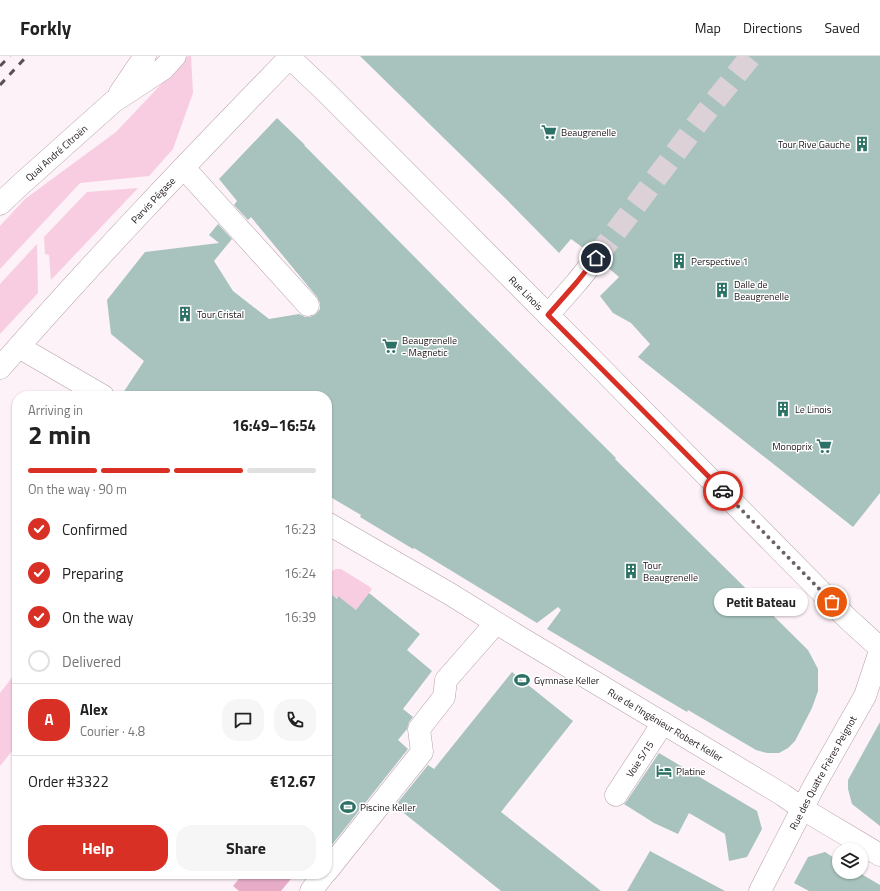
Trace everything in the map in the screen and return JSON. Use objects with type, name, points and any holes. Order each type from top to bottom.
[{"type":"street","name":"Quai André Citroën","points":[[113,102],[145,56]]},
{"type":"street","name":"Quai André Citroën","points":[[0,204],[18,186],[113,102],[163,69],[174,56]]},
{"type":"street","name":"Parvis Pégase","points":[[19,346],[290,56]]},
{"type":"street","name":"Rue Linois","points":[[290,56],[847,618],[880,648]]},
{"type":"street","points":[[184,168],[308,305]]},
{"type":"street","points":[[548,315],[596,258]]},
{"type":"street","points":[[0,368],[19,346],[95,391]]},
{"type":"street","name":"Rue de l'Ingénieur Robert Keller","points":[[332,526],[450,594],[880,855]]},
{"type":"street","points":[[332,865],[422,752],[419,729],[444,697],[446,680],[496,623]]},
{"type":"street","name":"Rue des Quatre Frères Peignot","points":[[760,891],[814,786],[865,696],[880,652]]},
{"type":"street","name":"Voie S/15","points":[[616,795],[663,723]]},
{"type":"street","points":[[311,891],[320,879]]},
{"type":"shaded area","points":[[188,56],[191,56],[193,93],[173,149],[149,176],[80,183],[0,269],[0,226],[25,199],[116,132]]},
{"type":"shaded area","points":[[138,188],[51,280],[49,255],[45,254],[44,237],[87,192]]},
{"type":"shaded area","points":[[37,244],[38,293],[0,334],[0,284]]},
{"type":"shaded area","points":[[341,569],[372,589],[356,610],[338,596],[335,600],[332,598],[332,571]]},
{"type":"shaded area","points":[[12,677],[12,751],[0,766],[0,693]]},
{"type":"shaded area","points":[[239,879],[291,879],[281,891],[239,891],[233,886]]},
{"type":"building","points":[[360,56],[880,56],[880,493],[853,527],[638,357],[650,344],[631,323],[613,313],[600,296],[619,277],[606,266],[608,254],[604,248],[597,246],[586,250],[571,239],[559,253]]},
{"type":"building","points":[[277,118],[305,145],[467,310],[616,458],[615,459],[808,650],[818,669],[818,691],[812,708],[795,741],[788,748],[779,753],[767,753],[756,750],[688,710],[687,712],[547,629],[561,610],[558,607],[537,623],[360,517],[361,515],[332,498],[332,391],[124,391],[144,361],[111,334],[107,300],[145,252],[219,243],[209,235],[218,224],[232,239],[214,261],[233,291],[269,319],[299,314],[305,317],[310,317],[316,314],[320,309],[320,303],[317,297],[251,217],[248,220],[234,205],[237,201],[219,179]]},
{"type":"building","points":[[369,593],[420,634],[407,650],[432,671],[403,709],[413,717],[409,722],[407,729],[398,740],[408,749],[332,845],[332,595],[337,599],[338,596],[356,610]]},
{"type":"building","points":[[512,672],[573,721],[501,812],[601,891],[501,891],[395,806],[428,765],[434,769]]},
{"type":"building","points":[[880,722],[880,826],[852,804],[848,789],[848,780]]},
{"type":"building","points":[[659,753],[757,811],[762,829],[747,857],[729,861],[725,834],[689,813],[678,834],[654,823],[624,804]]},
{"type":"building","points":[[650,851],[725,891],[627,891]]},
{"type":"building","points":[[825,852],[832,856],[832,879],[868,878],[880,885],[880,891],[809,891],[794,883],[808,857]]},
{"type":"tunnel","points":[[596,258],[703,116],[751,56]]},
{"type":"railway","points":[[0,66],[10,56]]},
{"type":"railway","points":[[0,85],[27,56]]},
{"type":"way so far","points":[[723,491],[832,602]]},
{"type":"place","name":"Beaugrenelle","points":[[549,132]]},
{"type":"place","name":"Tour Rive Gauche","points":[[862,144]]},
{"type":"place","name":"Perspective 1","points":[[679,261]]},
{"type":"place","name":"Dalle de Beaugrenelle","points":[[722,290]]},
{"type":"place","name":"Tour Cristal","points":[[185,314]]},
{"type":"place","name":"Beaugrenelle - Magnetic","points":[[390,346]]},
{"type":"place","name":"Le Linois","points":[[783,409]]},
{"type":"place","name":"Monoprix","points":[[824,446]]},
{"type":"place","name":"Tour Beaugrenelle","points":[[631,571]]},
{"type":"place","name":"Petit Bateau","points":[[832,602]]},
{"type":"place","name":"Gymnase Keller","points":[[522,680]]},
{"type":"place","name":"Platine","points":[[664,771]]},
{"type":"place","name":"Piscine Keller","points":[[348,807]]},
{"type":"route","points":[[596,258],[548,315],[723,491]]}]
